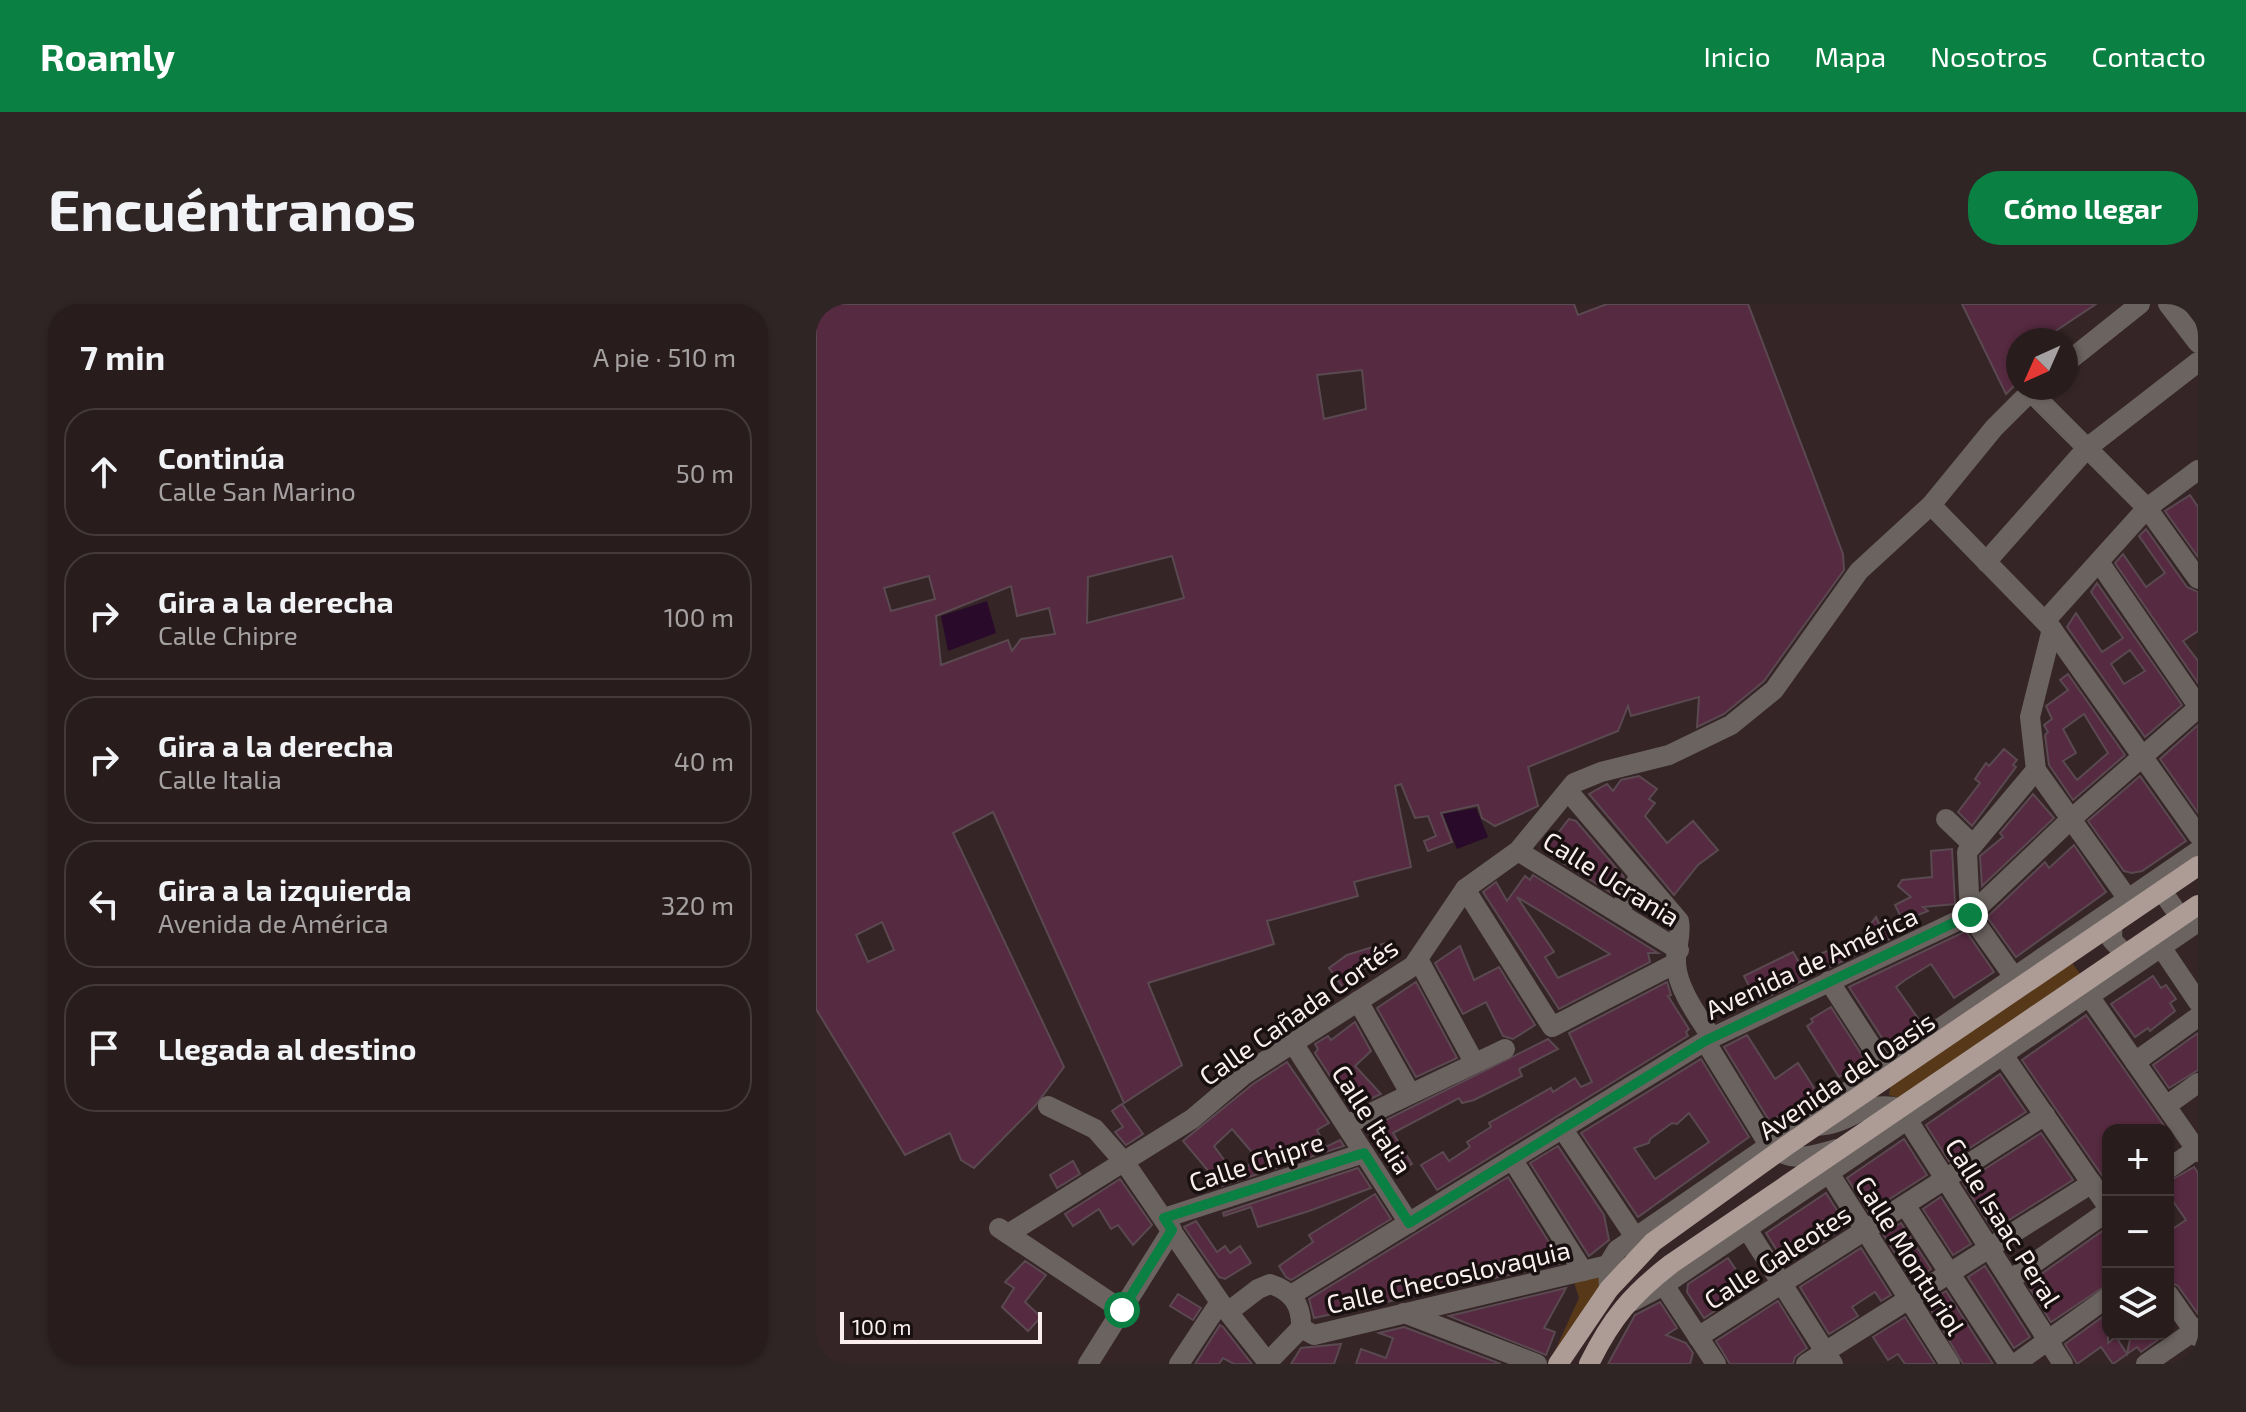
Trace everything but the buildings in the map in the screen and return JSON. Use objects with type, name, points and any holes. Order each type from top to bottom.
[{"type":"main road","name":"Avenida del Oasis","points":[[1558,1364],[1644,1239],[1773,1149],[1815,1126],[1887,1071],[2117,912],[2198,866]]},
{"type":"main road","points":[[1589,1364],[1608,1325],[1625,1304],[1671,1264],[1840,1148],[1904,1113],[2189,920],[2198,905]]},
{"type":"street","points":[[2078,353],[2140,304]]},
{"type":"street","points":[[2168,304],[2198,343]]},
{"type":"street","points":[[1986,562],[2087,448],[2198,362]]},
{"type":"street","points":[[1840,1148],[1795,1159],[1773,1149],[1690,1004],[1677,956],[1679,921],[1571,787],[1601,772],[1669,755],[1731,725],[1774,690],[1859,571],[1931,505],[1994,428],[2022,400]]},
{"type":"street","points":[[2041,400],[2147,508],[2198,579]]},
{"type":"street","points":[[2132,958],[2112,940],[2117,912],[2070,820],[2036,770],[2030,717],[2049,625],[2147,508],[2194,480]]},
{"type":"street","points":[[1931,505],[2049,625],[2198,835]]},
{"type":"street","points":[[2099,562],[2198,707]]},
{"type":"street","name":"Avenida de América","points":[[1291,1295],[1708,1039],[1970,915],[2070,820],[2198,707]]},
{"type":"street","points":[[2014,977],[1970,915],[1967,852],[2036,770]]},
{"type":"street","name":"Calle Cañada Cortés","points":[[1122,1310],[1002,1230],[1125,1163],[1192,1119],[1245,1074],[1413,966],[1465,889],[1518,851],[1571,787]]},
{"type":"street","points":[[1946,819],[1973,845]]},
{"type":"street","name":"Calle Ucrania","points":[[1518,851],[1618,912],[1677,956]]},
{"type":"street","name":"Avenida del Oasis","points":[[1773,1149],[1887,1071],[2014,977],[2154,889],[2198,851]]},
{"type":"street","points":[[1618,912],[1640,876]]},
{"type":"street","points":[[1465,889],[1552,1027],[1677,956]]},
{"type":"street","points":[[1625,1304],[1664,1285],[1829,1173],[1904,1113],[2003,1055],[2089,996],[2132,958],[2168,942],[2189,920],[2154,889]]},
{"type":"street","points":[[2168,942],[2198,1002]]},
{"type":"street","points":[[1418,959],[1474,1062]]},
{"type":"street","points":[[1829,981],[1887,1071]]},
{"type":"street","points":[[2089,996],[2197,1150],[2174,1165]]},
{"type":"street","points":[[1358,1001],[1410,1093]]},
{"type":"street","points":[[2135,1062],[2198,1017]]},
{"type":"street","name":"Calle Italia","points":[[1293,1043],[1409,1223]]},
{"type":"street","points":[[1346,1125],[1505,1049]]},
{"type":"street","points":[[2003,1055],[2102,1199]]},
{"type":"street","points":[[2166,1106],[2198,1083]]},
{"type":"street","points":[[1815,1126],[1835,1126],[1879,1103],[1904,1113]]},
{"type":"street","points":[[1048,1106],[1095,1129],[1125,1163],[1224,1307],[1269,1363],[1301,1328],[1301,1316],[1291,1295],[1270,1284],[1224,1307],[1179,1364]]},
{"type":"street","name":"Calle Isaac Peral","points":[[1904,1113],[2063,1364]]},
{"type":"street","name":"Calle Galeotes","points":[[1698,1337],[2045,1115]]},
{"type":"street","points":[[1562,1128],[1644,1239],[1617,1250],[1608,1265],[1609,1289]]},
{"type":"street","name":"Calle Chipre","points":[[1168,1224],[1364,1153]]},
{"type":"street","points":[[1512,1159],[1583,1271]]},
{"type":"street","name":"Calle Monturiol","points":[[1829,1173],[1950,1364]]},
{"type":"street","points":[[1806,1364],[1829,1358],[1909,1299],[2092,1183]]},
{"type":"street","points":[[1905,1205],[2009,1364]]},
{"type":"street","points":[[2010,1280],[2102,1213]]},
{"type":"street","points":[[1088,1364],[1122,1310],[1168,1224]]},
{"type":"street","points":[[1747,1229],[1829,1358]]},
{"type":"street","name":"Calle Checoslovaquia","points":[[1301,1328],[1314,1335],[1608,1265]]},
{"type":"street","points":[[1664,1285],[1716,1364]]},
{"type":"street","points":[[2015,1364],[2102,1301]]},
{"type":"street","points":[[2146,1364],[2197,1332],[2174,1302]]},
{"type":"street","points":[[1404,1313],[1537,1364]]},
{"type":"shaded area","points":[[987,601],[996,633],[948,651],[941,616]]},
{"type":"shaded area","points":[[1476,808],[1488,837],[1457,849],[1443,814]]},
{"type":"shaded area","points":[[2072,963],[2081,975],[1899,1098],[1889,1095],[1890,1087]]},
{"type":"shaded area","points":[[1599,1276],[1600,1292],[1552,1357],[1579,1298],[1574,1282]]},
{"type":"route","points":[[1122,1310],[1172,1230],[1164,1218],[1364,1153],[1409,1223],[1705,1041],[1970,915]]}]
